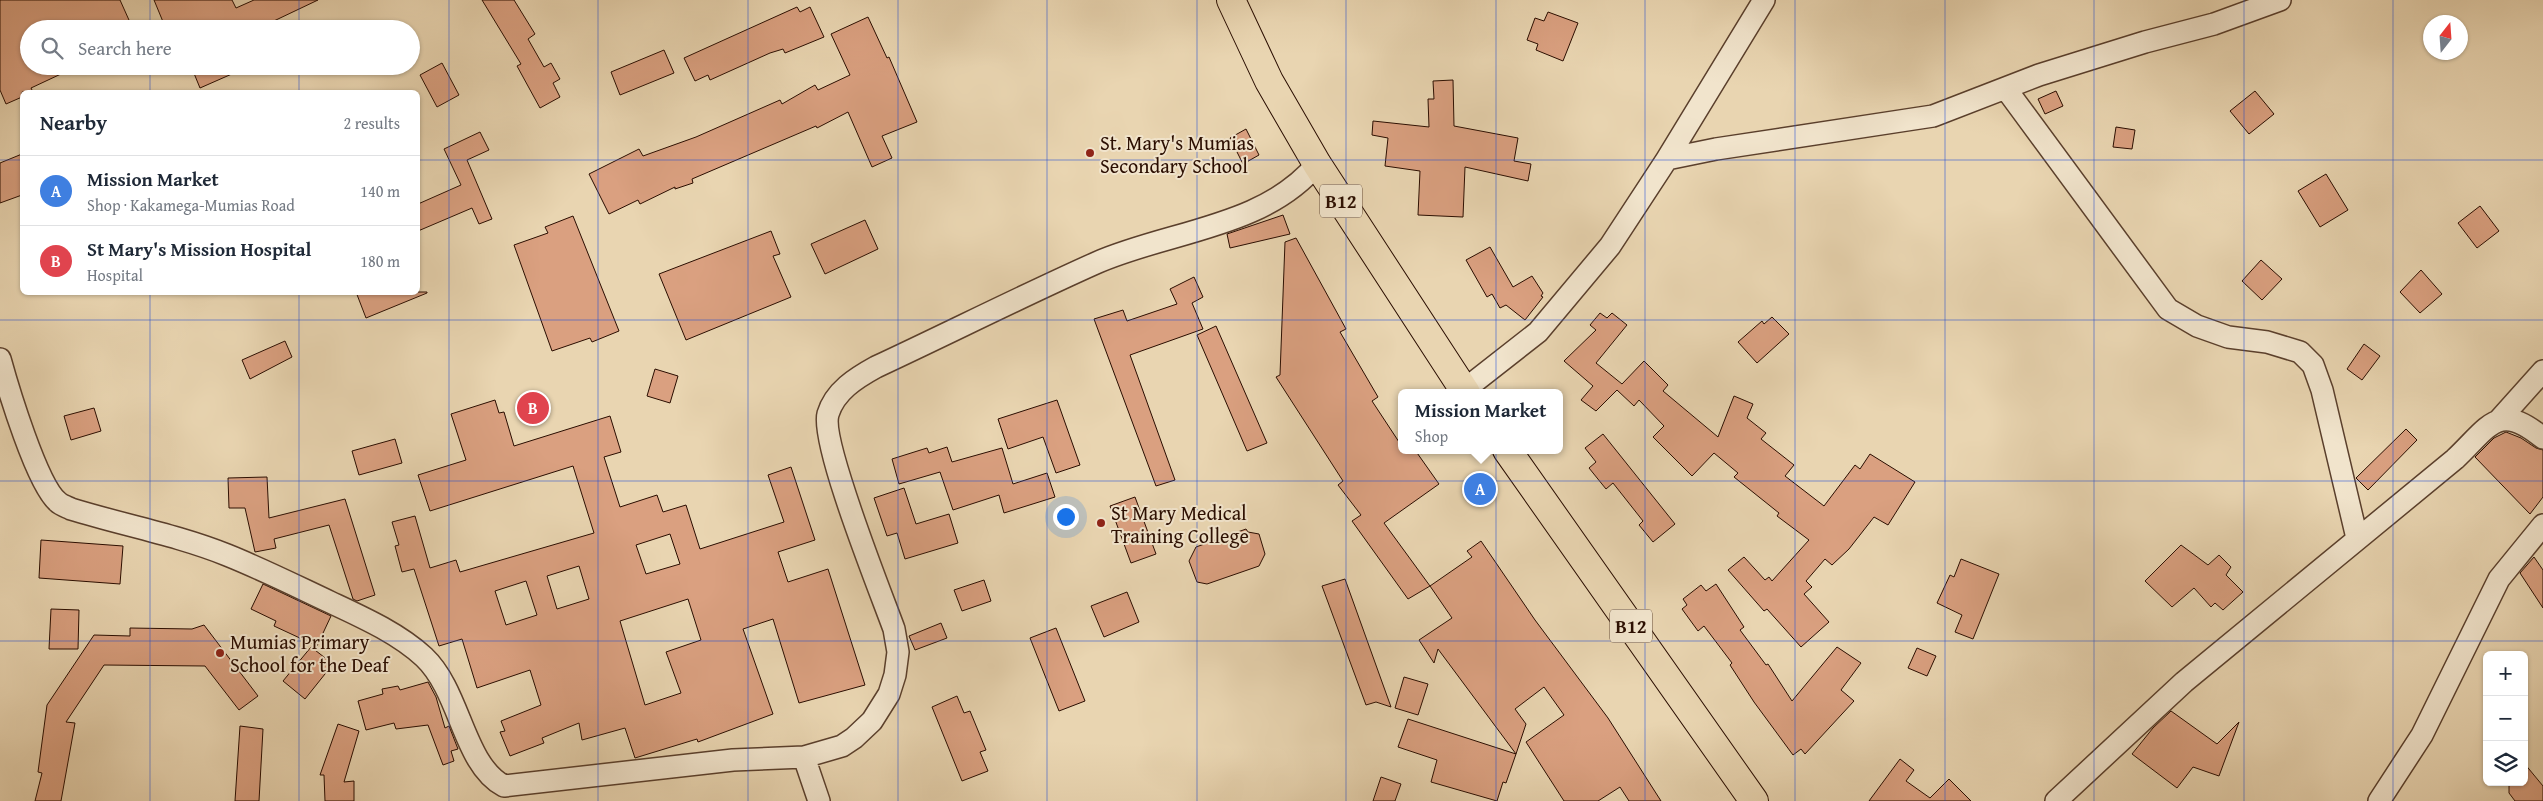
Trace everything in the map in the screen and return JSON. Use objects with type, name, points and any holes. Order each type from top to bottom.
[{"type":"highway","name":"B12","points":[[1231,0],[1269,81],[1317,164],[1464,389]]},
{"type":"highway","name":"B12","points":[[1510,454],[1754,801]]},
{"type":"street","points":[[1467,389],[1538,332],[1610,246],[1667,159],[1764,0]]},
{"type":"street","points":[[1667,159],[1716,149],[1933,116],[2039,75],[2145,42],[2214,24],[2280,0]]},
{"type":"street","points":[[2006,89],[2168,309],[2198,326],[2228,337],[2267,342],[2300,352],[2312,365],[2322,390],[2357,538]]},
{"type":"street","points":[[1,365],[39,473],[57,501],[71,509],[227,555],[358,615],[409,645],[435,668],[457,710],[483,768],[506,794],[733,760],[804,757],[842,746],[854,738],[872,721],[889,694],[897,664],[898,652],[894,629],[830,449],[827,416],[844,388],[876,367],[1097,263],[1161,239],[1226,220],[1283,196],[1303,180],[1317,164]]},
{"type":"street","points":[[2056,801],[2184,682],[2500,419],[2543,371]]},
{"type":"street","points":[[2500,419],[2515,419],[2543,438]]},
{"type":"street","points":[[2379,801],[2422,736],[2499,579],[2543,525]]},
{"type":"street","points":[[804,757],[819,801]]},
{"type":"building","points":[[0,0],[120,0],[129,20],[20,20],[20,75],[59,75],[31,88],[32,90],[20,90],[20,98],[6,104],[0,90]]},
{"type":"building","points":[[154,0],[232,0],[236,8],[254,0],[318,0],[276,20],[162,20]]},
{"type":"building","points":[[482,0],[514,0],[535,34],[528,39],[544,67],[551,63],[560,79],[553,83],[560,97],[540,108],[517,66],[521,64]]},
{"type":"building","points":[[797,7],[800,12],[810,7],[824,37],[785,53],[783,49],[770,53],[710,80],[708,75],[695,81],[684,58]]},
{"type":"building","points":[[1548,12],[1578,23],[1563,61],[1536,50],[1538,44],[1527,40],[1535,18],[1544,21]]},
{"type":"building","points":[[868,17],[887,58],[889,57],[917,122],[882,136],[892,158],[872,167],[848,112],[817,128],[816,126],[692,179],[693,183],[675,189],[675,187],[640,204],[638,200],[609,214],[589,174],[639,149],[643,156],[696,137],[780,100],[782,104],[815,85],[818,90],[850,75],[831,34]]},
{"type":"building","points":[[664,50],[674,73],[620,95],[611,72]]},
{"type":"building","points":[[442,63],[459,95],[437,107],[420,75]]},
{"type":"building","points":[[195,75],[230,75],[200,88]]},
{"type":"building","points":[[1453,80],[1454,126],[1518,138],[1514,161],[1531,164],[1528,181],[1465,167],[1463,217],[1418,215],[1420,171],[1385,166],[1388,138],[1372,135],[1373,121],[1429,127],[1428,99],[1434,99],[1433,81]]},
{"type":"building","points":[[2056,91],[2063,106],[2045,114],[2038,99]]},
{"type":"building","points":[[2255,91],[2274,114],[2249,134],[2230,111]]},
{"type":"building","points":[[2116,127],[2135,130],[2132,149],[2113,147]]},
{"type":"building","points":[[1246,129],[1259,155],[1243,164],[1230,138]]},
{"type":"building","points":[[480,132],[489,150],[467,160],[492,219],[479,224],[472,208],[420,230],[420,203],[461,185],[444,149]]},
{"type":"building","points":[[20,155],[20,196],[0,203],[0,163]]},
{"type":"building","points":[[2326,174],[2348,210],[2320,227],[2298,191]]},
{"type":"building","points":[[2480,206],[2499,231],[2477,248],[2458,223]]},
{"type":"building","points":[[1283,215],[1290,234],[1230,248],[1227,234]]},
{"type":"building","points":[[573,216],[619,331],[592,342],[590,338],[552,351],[514,245],[548,233],[545,227]]},
{"type":"building","points":[[865,220],[878,249],[825,274],[811,244]]},
{"type":"building","points":[[771,231],[780,254],[773,256],[791,297],[686,340],[659,274]]},
{"type":"building","points":[[1296,238],[1346,329],[1340,332],[1378,397],[1372,401],[1398,440],[1398,454],[1418,454],[1439,484],[1384,523],[1430,586],[1408,599],[1352,521],[1361,515],[1338,485],[1343,481],[1276,377],[1280,375],[1285,242]]},
{"type":"building","points":[[1490,247],[1513,287],[1532,276],[1543,293],[1541,296],[1543,297],[1525,320],[1506,305],[1500,308],[1492,294],[1487,297],[1466,260]]},
{"type":"building","points":[[2261,260],[2282,279],[2262,300],[2242,281]]},
{"type":"building","points":[[2421,270],[2442,294],[2420,313],[2400,292]]},
{"type":"building","points":[[1194,277],[1203,297],[1192,303],[1203,329],[1130,355],[1175,480],[1156,486],[1094,319],[1123,310],[1127,321],[1177,304],[1170,289]]},
{"type":"building","points":[[420,292],[427,292],[427,293],[366,318],[357,295],[420,295]]},
{"type":"building","points":[[1600,313],[1607,318],[1612,313],[1627,325],[1596,363],[1622,384],[1644,361],[1668,385],[1663,391],[1718,437],[1734,396],[1753,404],[1747,418],[1766,433],[1761,439],[1794,465],[1785,476],[1824,506],[1855,465],[1860,469],[1870,454],[1915,482],[1888,525],[1874,517],[1849,549],[1832,565],[1825,559],[1806,581],[1812,587],[1804,594],[1829,622],[1801,647],[1767,609],[1764,611],[1728,570],[1744,557],[1765,580],[1769,577],[1772,581],[1809,540],[1777,516],[1779,513],[1734,477],[1738,473],[1714,453],[1692,476],[1653,437],[1664,426],[1639,400],[1634,406],[1617,390],[1596,411],[1581,400],[1593,386],[1564,361],[1596,330],[1590,325]]},
{"type":"building","points":[[1772,317],[1789,334],[1757,363],[1738,342],[1762,321],[1764,324]]},
{"type":"building","points":[[1216,326],[1267,443],[1247,451],[1197,335]]},
{"type":"building","points":[[285,341],[292,357],[250,379],[242,360]]},
{"type":"building","points":[[2364,344],[2380,356],[2362,380],[2347,369]]},
{"type":"building","points":[[655,369],[678,376],[670,403],[647,396]]},
{"type":"building","points":[[495,400],[499,413],[504,412],[514,446],[610,416],[621,452],[604,457],[620,507],[657,495],[663,512],[686,505],[700,549],[784,522],[768,475],[791,467],[815,540],[778,552],[788,582],[828,569],[865,685],[799,703],[773,619],[743,629],[773,714],[698,742],[697,739],[635,758],[625,728],[582,740],[579,723],[542,738],[544,743],[510,756],[500,732],[505,731],[501,721],[541,705],[530,670],[477,688],[462,639],[439,646],[414,569],[402,572],[395,546],[399,545],[392,522],[415,516],[430,568],[456,560],[460,572],[594,533],[573,466],[430,511],[418,475],[466,460],[451,414]],"holes":[[[670,534],[680,564],[646,574],[636,545]],[[579,566],[589,599],[557,609],[547,576]],[[526,581],[537,615],[506,625],[495,591]],[[688,599],[701,640],[666,652],[681,693],[645,705],[620,621]]]},
{"type":"building","points":[[1057,400],[1080,465],[1056,473],[1043,437],[1008,449],[998,419]]},
{"type":"building","points":[[94,408],[101,431],[71,440],[64,416]]},
{"type":"building","points":[[2406,429],[2417,440],[2368,490],[2356,478]]},
{"type":"building","points":[[2506,432],[2543,450],[2543,497],[2530,514],[2475,457],[2494,438]]},
{"type":"building","points":[[1603,434],[1675,524],[1653,542],[1639,525],[1643,521],[1613,483],[1606,489],[1589,468],[1596,462],[1585,448]]},
{"type":"building","points":[[395,439],[402,463],[359,475],[352,451]]},
{"type":"building","points":[[947,447],[952,462],[1002,448],[1013,484],[1047,473],[1055,497],[1004,513],[999,495],[953,510],[940,472],[899,484],[892,459],[927,448],[929,453]]},
{"type":"building","points":[[267,477],[269,518],[345,499],[375,595],[357,601],[353,599],[329,525],[274,539],[276,548],[255,552],[245,508],[229,508],[228,478]]},
{"type":"building","points":[[904,488],[916,524],[949,514],[958,543],[905,559],[897,533],[887,536],[874,498]]},
{"type":"building","points":[[1135,497],[1156,554],[1131,563],[1110,506]]},
{"type":"building","points":[[1246,529],[1248,532],[1259,534],[1265,554],[1259,566],[1207,584],[1197,582],[1189,561],[1196,547]]},
{"type":"building","points":[[41,540],[123,546],[120,584],[39,578]]},
{"type":"building","points":[[1481,541],[1535,620],[1608,718],[1661,801],[1629,801],[1620,787],[1598,801],[1564,801],[1526,742],[1564,715],[1544,687],[1515,709],[1526,724],[1516,754],[1438,649],[1434,663],[1419,640],[1452,618],[1430,586],[1472,557],[1467,551]]},
{"type":"building","points":[[2181,545],[2208,565],[2219,555],[2231,567],[2226,575],[2243,592],[2223,610],[2215,603],[2211,607],[2194,588],[2172,607],[2145,581]]},
{"type":"building","points":[[2534,557],[2543,570],[2543,608],[2520,573]]},
{"type":"building","points":[[1961,559],[1999,574],[1973,639],[1955,632],[1962,615],[1937,603],[1950,575],[1954,577]]},
{"type":"building","points":[[1345,579],[1391,707],[1376,702],[1366,705],[1322,586]]},
{"type":"building","points":[[984,580],[991,601],[962,611],[954,590]]},
{"type":"building","points":[[263,584],[331,616],[317,646],[274,626],[276,621],[251,609]]},
{"type":"building","points":[[1716,584],[1744,627],[1740,630],[1766,665],[1768,664],[1792,701],[1837,647],[1861,663],[1841,690],[1854,701],[1805,754],[1801,749],[1793,755],[1754,702],[1730,665],[1732,663],[1704,626],[1698,631],[1682,609],[1687,605],[1683,599],[1701,585],[1706,591]]},
{"type":"building","points":[[1127,592],[1139,622],[1104,637],[1091,606]]},
{"type":"building","points":[[51,609],[79,610],[78,649],[49,649]]},
{"type":"building","points":[[941,623],[947,638],[915,650],[909,636]]},
{"type":"building","points":[[204,625],[258,696],[239,710],[205,666],[104,665],[66,722],[75,723],[61,801],[35,801],[42,773],[38,772],[47,705],[94,635],[130,636],[130,628],[192,629]]},
{"type":"building","points":[[1056,628],[1085,701],[1059,711],[1030,638]]},
{"type":"building","points":[[311,647],[333,664],[305,699],[283,681]]},
{"type":"building","points":[[1917,648],[1936,656],[1927,676],[1908,668]]},
{"type":"building","points":[[1404,677],[1428,684],[1418,715],[1395,708]]},
{"type":"building","points":[[428,682],[436,697],[445,728],[449,726],[458,749],[451,751],[454,761],[443,765],[428,725],[396,729],[394,723],[366,730],[358,701],[383,694],[382,689],[398,686],[400,690]]},
{"type":"building","points":[[957,696],[964,713],[970,711],[986,750],[980,752],[988,771],[962,781],[932,707]]},
{"type":"building","points":[[2171,711],[2217,744],[2239,722],[2219,776],[2193,767],[2177,788],[2132,754],[2153,728]]},
{"type":"building","points":[[1408,719],[1516,754],[1506,783],[1503,782],[1497,801],[1431,782],[1437,760],[1398,747]]},
{"type":"building","points":[[338,724],[359,731],[344,782],[354,781],[354,801],[325,801],[324,775],[320,775]]},
{"type":"building","points":[[240,726],[263,729],[259,801],[235,801]]},
{"type":"building","points":[[1900,759],[1914,770],[1906,781],[1930,798],[1949,779],[1971,801],[1869,801]]},
{"type":"building","points":[[2528,768],[2543,786],[2543,801],[2515,801],[2509,793],[2509,786],[2528,786]]},
{"type":"building","points":[[1381,777],[1401,784],[1395,801],[1373,801]]},
{"type":"place","name":"St. Mary's Mumias Secondary School","points":[[1090,153]]},
{"type":"place","name":"St Mary's Mission Hospital","points":[[533,408]]},
{"type":"place","name":"Mission Market","points":[[1480,489]]},
{"type":"place","name":"St Mary Medical Training College","points":[[1101,523]]},
{"type":"place","name":"Mumias Primary School for the Deaf","points":[[220,653]]}]
